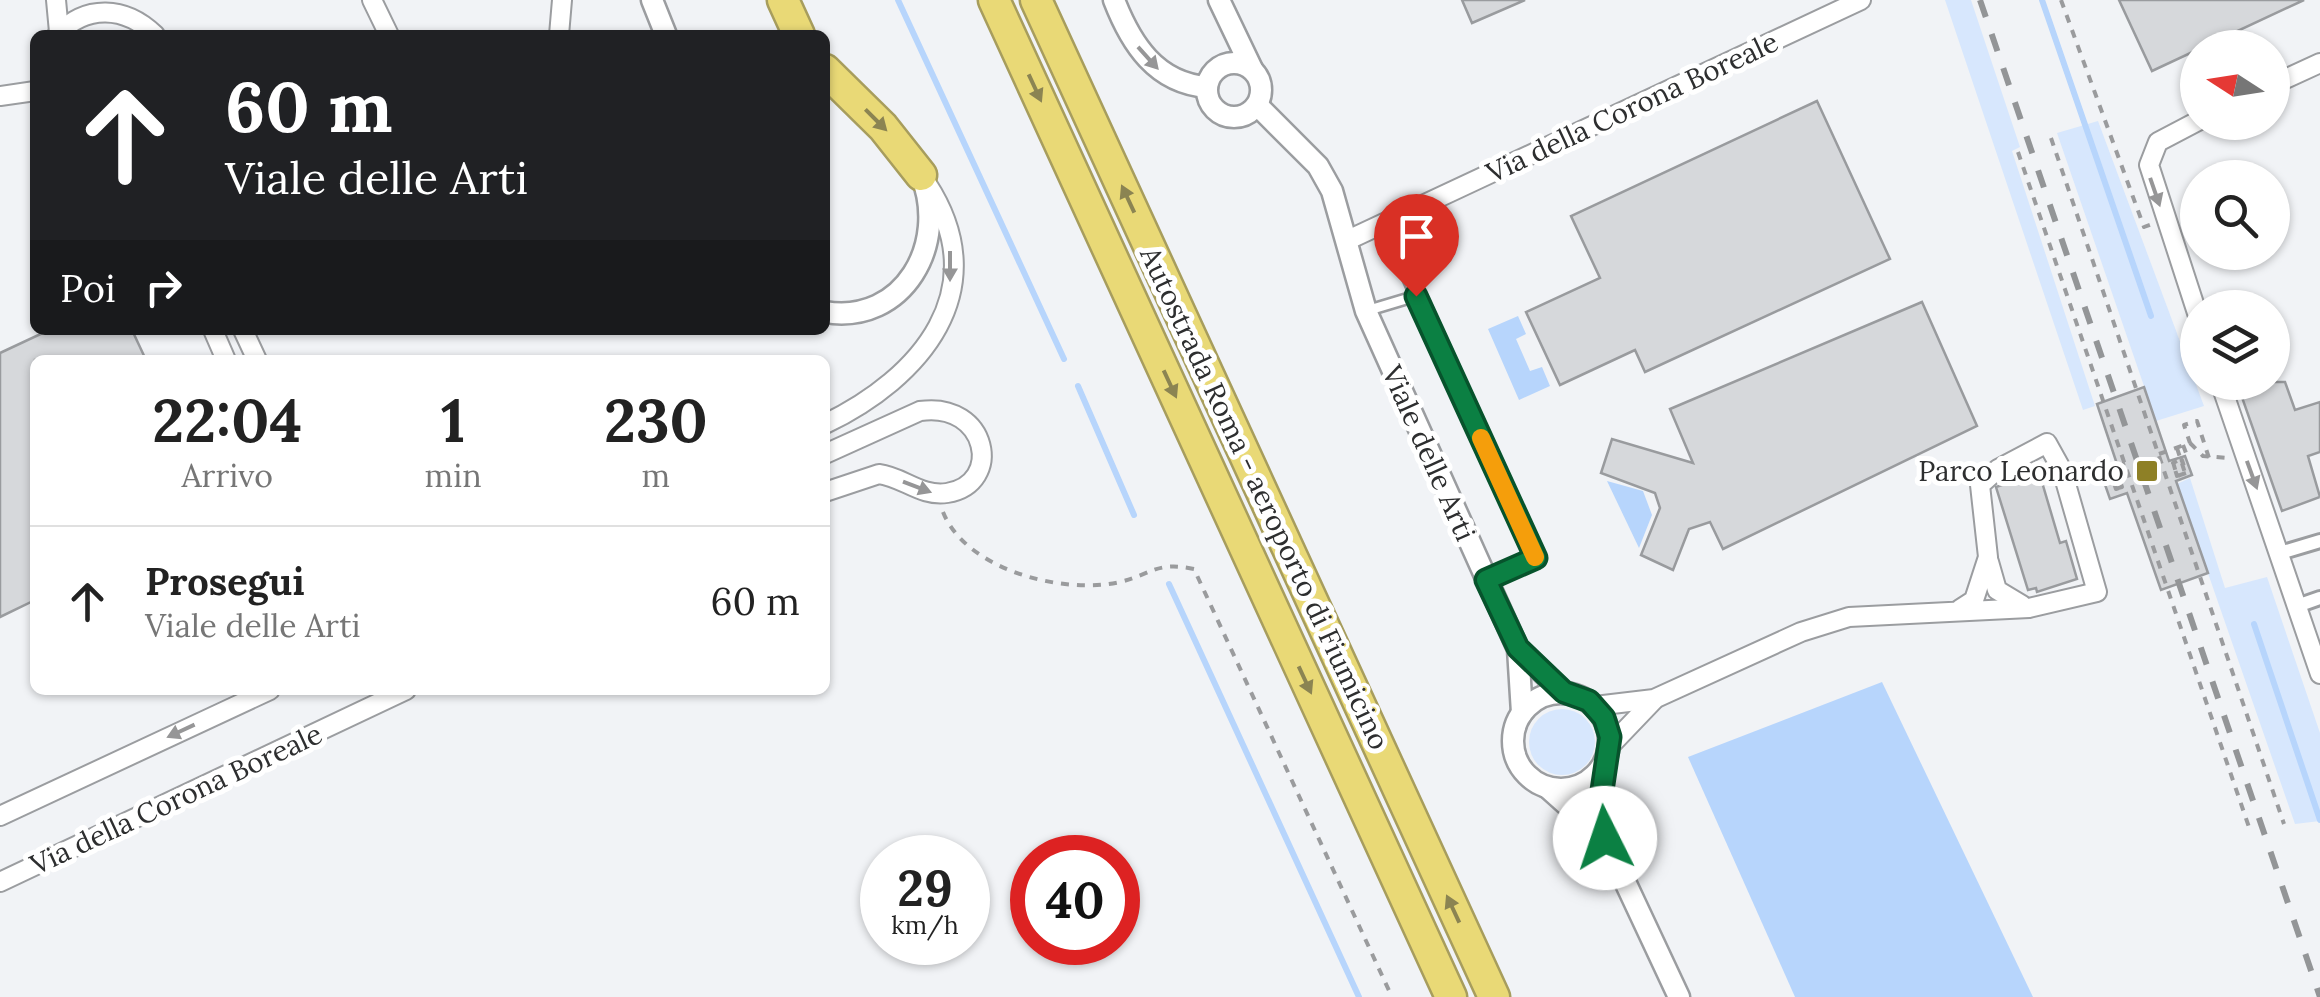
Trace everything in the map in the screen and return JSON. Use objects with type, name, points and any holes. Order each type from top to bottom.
[{"type":"highway","points":[[783,0],[797,30]]},
{"type":"highway","name":"Autostrada Roma - aeroporto di Fiumicino","points":[[994,0],[1451,997]]},
{"type":"highway","name":"Autostrada Roma - aeroporto di Fiumicino","points":[[1036,0],[1494,997]]},
{"type":"highway","points":[[830,75],[883,126],[921,175]]},
{"type":"street","points":[[56,0],[58,30]]},
{"type":"street","points":[[372,0],[387,30]]},
{"type":"street","points":[[559,30],[562,0]]},
{"type":"street","points":[[652,0],[664,30]]},
{"type":"street","points":[[1114,0],[1132,39],[1158,70],[1179,82],[1207,87]]},
{"type":"street","points":[[1219,0],[1252,69],[1261,90],[1257,104],[1243,116],[1224,116],[1211,104],[1207,87],[1220,66],[1236,63],[1252,69]]},
{"type":"street","name":"Via della Corona Boreale","points":[[1348,240],[1861,0]]},
{"type":"street","points":[[64,30],[98,6],[123,14],[147,30]]},
{"type":"street","points":[[2290,77],[2320,63]]},
{"type":"street","points":[[0,96],[30,92]]},
{"type":"street","name":"Viale delle Arti","points":[[1257,104],[1326,177],[1348,240],[1366,311],[1486,580],[1518,648],[1564,692]]},
{"type":"street","points":[[2180,130],[2163,138],[2152,152],[2149,174],[2189,290]]},
{"type":"street","points":[[830,312],[855,314],[869,310],[894,296],[914,274],[927,247],[932,218],[921,175]]},
{"type":"street","points":[[830,421],[898,380],[926,350],[944,313],[952,273],[948,231],[921,175]]},
{"type":"street","points":[[2226,400],[2320,674]]},
{"type":"street","points":[[830,452],[920,411],[948,410],[974,427],[981,444],[981,462],[963,487],[936,494],[879,474],[830,490]]},
{"type":"street","points":[[1605,838],[1548,788],[1527,776],[1514,752],[1513,735],[1522,713],[1543,696],[1564,692],[1595,706],[1654,700],[1817,627],[1849,618],[2029,608],[2096,592],[2062,470],[2048,443],[1998,469],[1980,485],[1988,556],[1997,590],[2029,608]]},
{"type":"street","points":[[2280,553],[2320,541]]},
{"type":"street","points":[[1960,609],[1974,600],[1988,556]]},
{"type":"street","points":[[2298,606],[2320,598]]},
{"type":"street","name":"Viale delle Arti","points":[[1518,648],[1522,713]]},
{"type":"street","points":[[0,816],[259,695]]},
{"type":"street","name":"Via della Corona Boreale","points":[[0,882],[395,695]]},
{"type":"street","points":[[1548,788],[1581,786],[1654,700]]},
{"type":"street","points":[[1595,706],[1607,726],[1600,804],[1605,838],[1678,997]]},
{"type":"lane","points":[[1382,224],[1536,558],[1486,580]]},
{"type":"lane","points":[[1366,311],[1416,296]]},
{"type":"path","points":[[2061,0],[2144,227],[2165,219]]},
{"type":"path","points":[[2051,138],[2284,824]]},
{"type":"path","points":[[2018,152],[2252,833]]},
{"type":"path","points":[[2209,458],[2196,421],[2184,425],[2193,450],[2209,458],[2244,453]]},
{"type":"path","points":[[2159,454],[2190,443]]},
{"type":"path","points":[[2184,445],[2188,458]]},
{"type":"path","points":[[2169,452],[2177,476],[2186,473],[2182,460],[2177,462],[2173,463],[2177,476],[2185,473],[2176,448]]},
{"type":"path","points":[[2101,481],[2096,473],[2125,464]]},
{"type":"path","points":[[2112,468],[2122,486],[2115,489],[2114,476]]},
{"type":"path","points":[[936,494],[956,536],[982,556],[1016,572],[1074,584],[1119,582],[1167,563],[1194,569],[1392,997]]},
{"type":"shaded area","points":[[1945,0],[1971,0],[2020,147],[2012,151],[2095,406],[2083,410]]},
{"type":"shaded area","points":[[2098,121],[2180,341],[2180,400],[2202,400],[2204,406],[2156,421],[2057,133]]},
{"type":"shaded area","points":[[2190,478],[2225,588],[2267,577],[2320,733],[2320,821],[2295,824],[2177,484]]},
{"type":"shaded area","points":[[1562,709],[1585,719],[1595,742],[1585,765],[1562,775],[1539,765],[1529,742],[1539,719]]},
{"type":"water","points":[[1518,316],[1526,334],[1516,339],[1530,371],[1542,367],[1550,386],[1519,400],[1488,329]]},
{"type":"water","points":[[1607,481],[1643,491],[1652,515],[1639,548]]},
{"type":"water","points":[[1882,682],[2033,997],[1795,997],[1688,757]]},
{"type":"building","points":[[1462,0],[1525,0],[1472,23]]},
{"type":"building","points":[[2119,0],[2304,0],[2240,30],[2180,30],[2180,58],[2152,71]]},
{"type":"building","points":[[1817,101],[1890,259],[1645,372],[1635,350],[1560,385],[1526,312],[1600,278],[1571,216]]},
{"type":"building","points":[[1922,302],[1977,426],[1723,549],[1710,522],[1689,529],[1673,570],[1641,555],[1660,508],[1655,493],[1601,473],[1612,439],[1693,463],[1670,409]]},
{"type":"building","points":[[38,335],[134,335],[144,355],[30,355],[30,602],[0,617],[0,353]]},
{"type":"building","points":[[2144,387],[2169,461],[2185,456],[2192,475],[2176,481],[2208,573],[2161,590],[2127,493],[2110,499],[2102,476],[2119,470],[2097,404]]},
{"type":"building","points":[[2290,396],[2295,410],[2320,402],[2320,452],[2308,456],[2320,497],[2282,511],[2243,400],[2290,400]]},
{"type":"building","points":[[2039,472],[2060,543],[2066,541],[2077,579],[2037,592],[2036,588],[2028,590],[1996,487]]},
{"type":"waterway","points":[[898,0],[1064,359]]},
{"type":"waterway","points":[[2042,0],[2151,316]]},
{"type":"waterway","points":[[1078,386],[1134,515]]},
{"type":"waterway","points":[[1169,584],[1359,997]]},
{"type":"waterway","points":[[2254,624],[2320,820]]},
{"type":"railway","points":[[1980,0],[2320,997]]},
{"type":"slow traffic","points":[[1481,438],[1535,557]]},
{"type":"place","name":"Parco Leonardo","points":[[2147,471]]},
{"type":"route","points":[[1416,296],[1536,558],[1486,580],[1518,648],[1564,692],[1589,701],[1607,726],[1610,746],[1600,804],[1605,838]]}]
